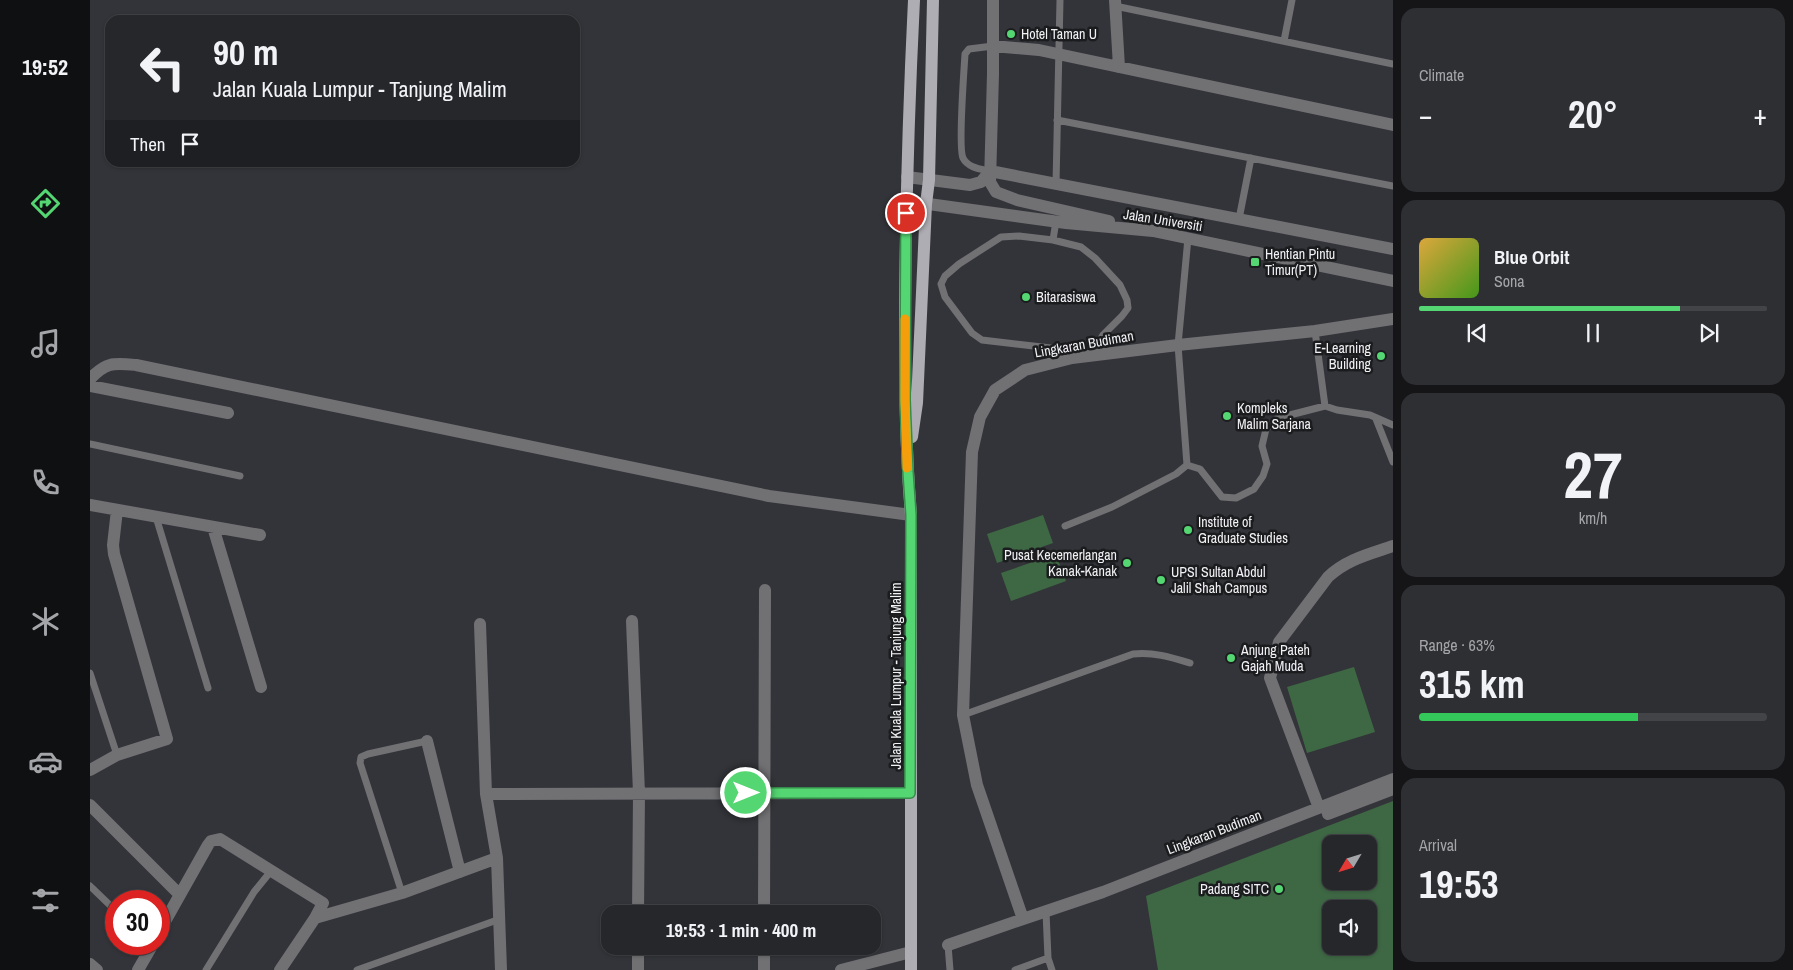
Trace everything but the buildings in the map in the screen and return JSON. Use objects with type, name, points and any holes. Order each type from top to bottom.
[{"type":"main road","name":"Jalan Kuala Lumpur - Tanjung Malim","points":[[911,970],[911,515],[905,400],[907,177],[914,0]]},
{"type":"main road","name":"Jalan Kuala Lumpur - Tanjung Malim","points":[[908,472],[917,403],[926,204],[929,180],[932,0]]},
{"type":"street","points":[[993,0],[990,182],[996,192],[1003,197],[1153,231]]},
{"type":"street","points":[[1115,3],[1119,67]]},
{"type":"street","points":[[993,46],[1039,50],[1393,125]]},
{"type":"street","points":[[907,177],[970,185],[981,182],[990,171]]},
{"type":"street","points":[[990,171],[1393,249]]},
{"type":"street","name":"Jalan Universiti","points":[[907,201],[1056,222],[1153,231],[1393,281]]},
{"type":"street","name":"Lingkaran Budiman","points":[[1023,919],[977,785],[963,715],[972,452],[980,417],[995,390],[1025,370],[1068,359],[1178,345],[1315,331],[1393,318]]},
{"type":"street","points":[[90,379],[98,371],[113,363],[136,365],[769,496],[911,515]]},
{"type":"street","points":[[90,386],[228,414]]},
{"type":"street","points":[[90,505],[260,535]]},
{"type":"street","points":[[90,770],[117,755],[167,739],[114,554],[113,545],[117,510]]},
{"type":"street","points":[[214,527],[261,687]]},
{"type":"street","points":[[1319,808],[1270,678],[1276,649],[1279,642],[1328,577],[1343,564],[1393,546]]},
{"type":"street","points":[[764,905],[765,590]]},
{"type":"street","points":[[632,621],[639,793],[638,905]]},
{"type":"street","points":[[480,624],[486,794],[497,858],[501,970]]},
{"type":"street","points":[[427,741],[460,872]]},
{"type":"street","name":"Lingkaran Budiman","points":[[1046,916],[1102,892],[1393,779]]},
{"type":"street","points":[[948,945],[1023,919],[1046,916],[1393,789]]},
{"type":"street","points":[[486,794],[910,793]]},
{"type":"street","points":[[90,805],[179,894]]},
{"type":"street","points":[[170,911],[208,845],[216,838],[220,839],[322,903],[315,918],[280,970]]},
{"type":"street","points":[[315,918],[402,893],[497,858]]},
{"type":"street","points":[[841,970],[911,952]]},
{"type":"street","points":[[138,970],[146,955]]},
{"type":"street","points":[[638,955],[638,970]]},
{"type":"street","points":[[764,955],[764,970]]},
{"type":"street","points":[[90,964],[97,970]]},
{"type":"lane","points":[[1056,184],[1060,0]]},
{"type":"lane","points":[[1284,41],[1292,0]]},
{"type":"lane","points":[[1115,3],[1393,64]]},
{"type":"lane","points":[[990,171],[967,164],[962,157],[962,141],[965,54],[969,49],[993,46]]},
{"type":"lane","points":[[1057,120],[1393,186]]},
{"type":"lane","points":[[1240,219],[1250,158]]},
{"type":"lane","points":[[1053,240],[1056,222]]},
{"type":"lane","points":[[1068,359],[1051,348],[982,340],[972,333],[946,297],[941,284],[945,276],[959,264],[1001,237],[1019,236],[1053,240],[1080,248],[1095,258],[1120,285],[1127,300],[1128,308],[1103,335],[1092,356]]},
{"type":"lane","points":[[1187,465],[1178,345],[1188,238]]},
{"type":"lane","points":[[1315,331],[1326,406]]},
{"type":"lane","points":[[1187,465],[1200,469],[1222,497],[1236,498],[1254,489],[1263,476],[1267,464],[1262,446],[1266,429],[1278,418],[1326,406],[1337,410],[1370,415],[1393,425]]},
{"type":"lane","points":[[1376,419],[1393,462]]},
{"type":"lane","points":[[90,444],[240,476]]},
{"type":"lane","points":[[1065,526],[1112,507],[1176,474],[1187,465]]},
{"type":"lane","points":[[156,517],[208,688]]},
{"type":"lane","points":[[963,715],[1133,654],[1161,654],[1190,663]]},
{"type":"lane","points":[[90,673],[117,755]]},
{"type":"lane","points":[[402,893],[360,763],[361,757],[368,754],[427,741]]},
{"type":"lane","points":[[206,970],[254,892],[271,871]]},
{"type":"lane","points":[[90,886],[105,900]]},
{"type":"lane","points":[[1046,916],[1048,958],[1052,970]]},
{"type":"lane","points":[[357,970],[500,920]]},
{"type":"lane","points":[[948,945],[950,970]]},
{"type":"lane","points":[[1015,970],[1048,958]]},
{"type":"green space","points":[[1043,515],[1053,543],[997,563],[987,534]]},
{"type":"green space","points":[[1056,554],[1066,581],[1011,601],[1001,573]]},
{"type":"green space","points":[[1354,667],[1375,732],[1307,753],[1287,687]]},
{"type":"green space","name":"Padang SITC","points":[[1393,801],[1393,970],[1158,970],[1146,896]]},
{"type":"slow traffic","points":[[905,319],[907,468]]},
{"type":"place","name":"Hotel Taman U","points":[[1011,34]]},
{"type":"place","name":"Hentian Pintu Timur(PT)","points":[[1255,262]]},
{"type":"place","name":"Bitarasiswa","points":[[1026,297]]},
{"type":"place","name":"E-Learning Building","points":[[1381,356]]},
{"type":"place","name":"Kompleks Malim Sarjana","points":[[1227,416]]},
{"type":"place","name":"Institute of Graduate Studies","points":[[1188,530]]},
{"type":"place","name":"Pusat Kecemerlangan Kanak-Kanak","points":[[1127,563]]},
{"type":"place","name":"UPSI Sultan Abdul Jalil Shah Campus","points":[[1161,580]]},
{"type":"place","name":"Anjung Pateh Gajah Muda","points":[[1231,658]]},
{"type":"place","name":"Padang SITC","points":[[1279,889]]},
{"type":"route","points":[[746,793],[910,793],[911,515],[905,400],[906,213]]}]
